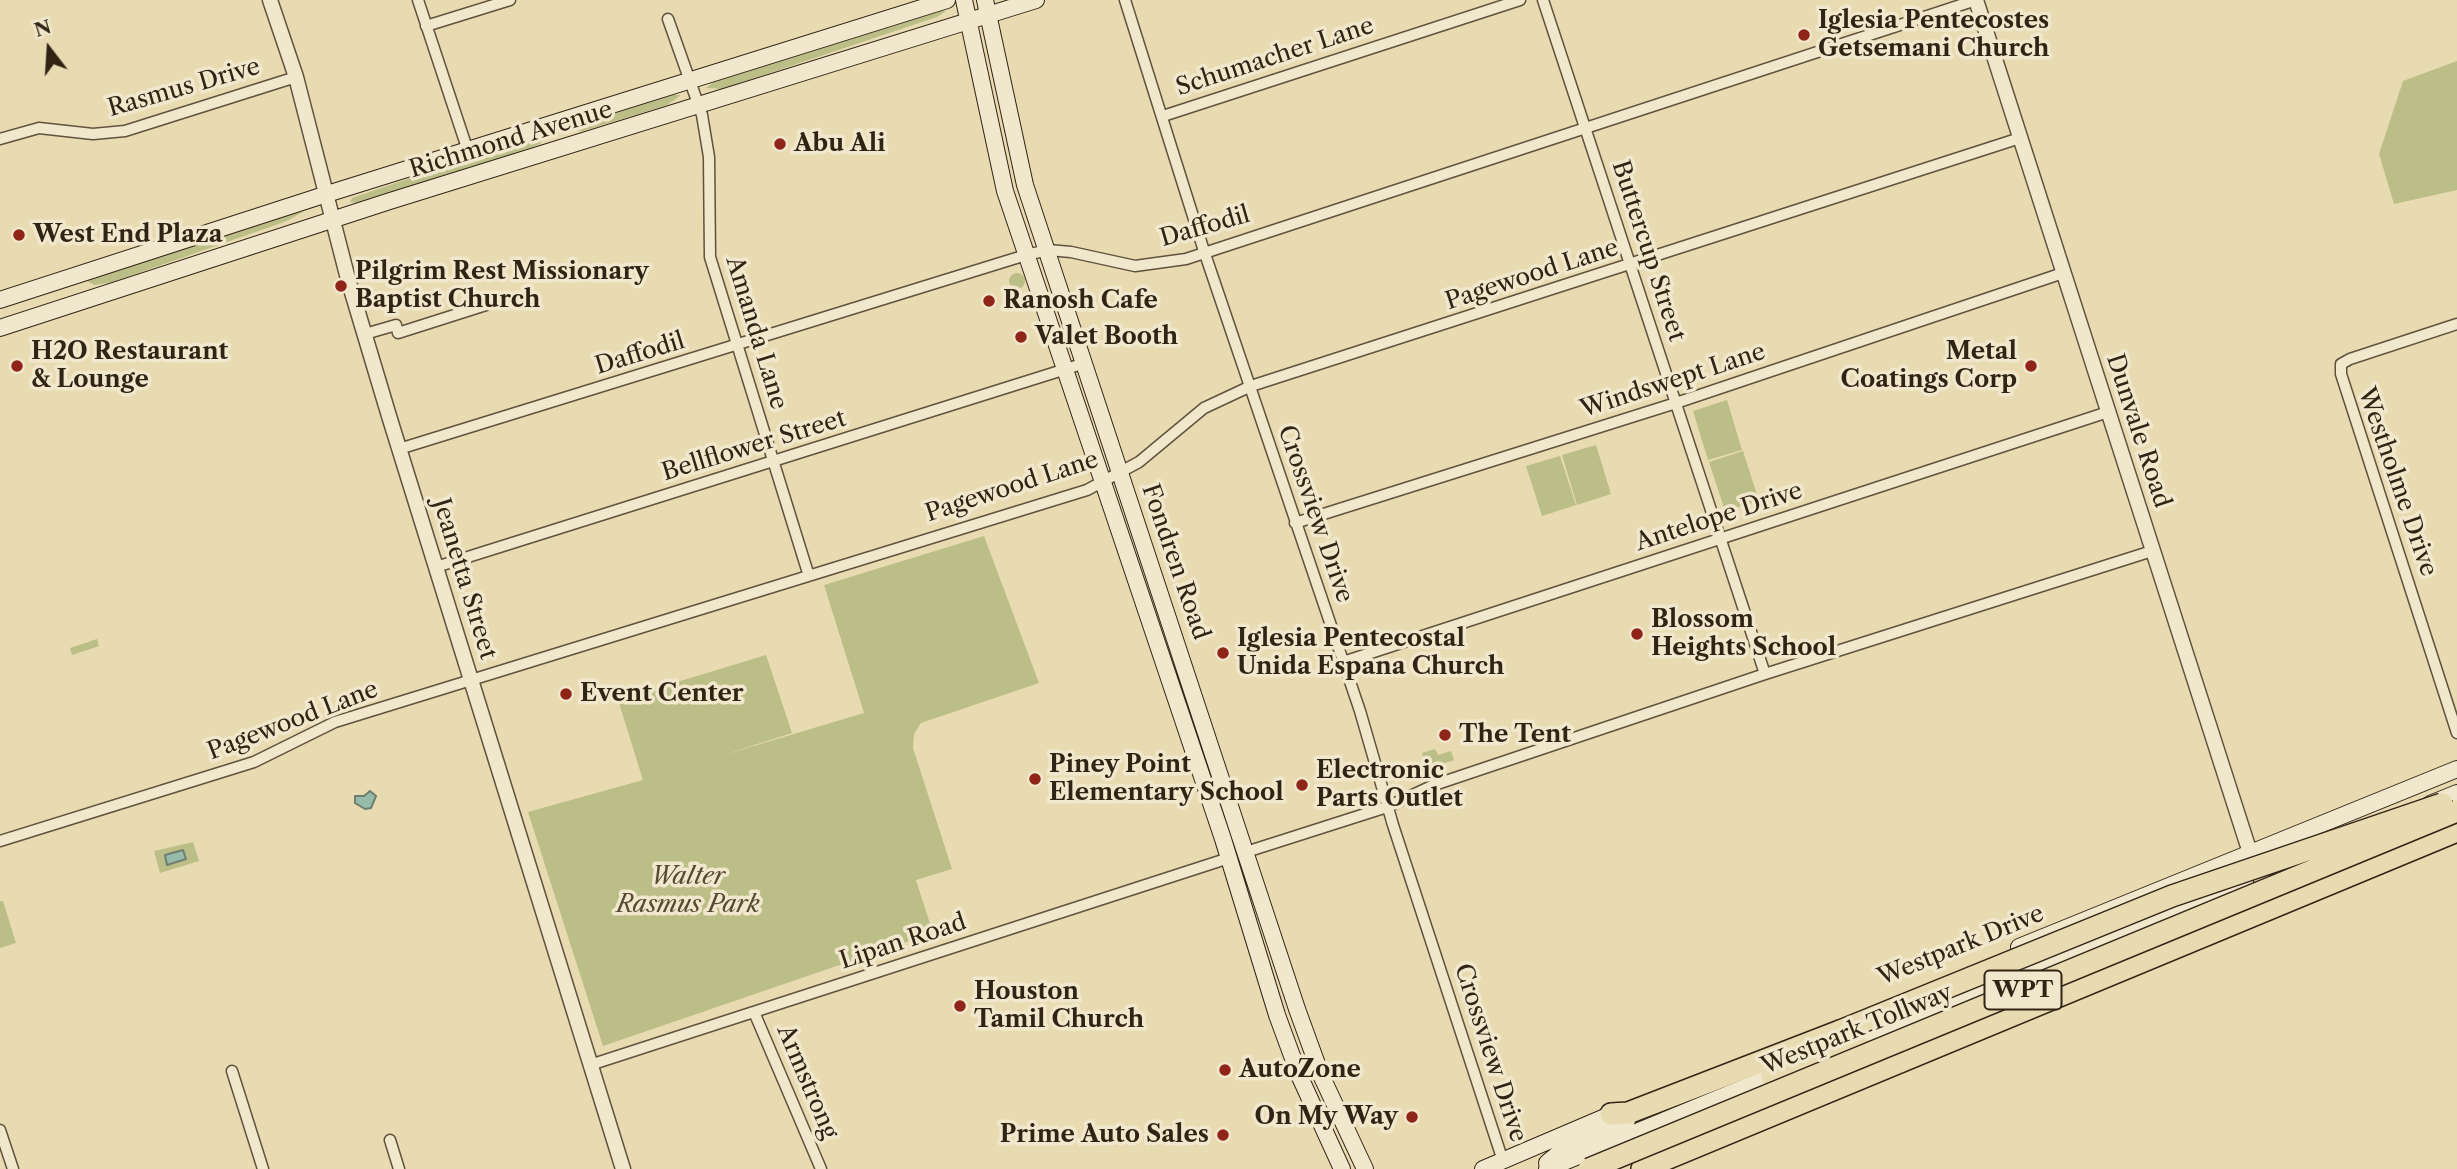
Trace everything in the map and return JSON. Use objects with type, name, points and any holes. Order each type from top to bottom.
[{"type":"highway","points":[[1622,1111],[1840,1031],[2172,896],[2457,799]]},
{"type":"highway","name":"Westpark Tollway","points":[[1589,1169],[2457,811]]},
{"type":"highway","name":"Westpark Tollway","points":[[1642,1169],[2457,831]]},
{"type":"highway","points":[[1772,1076],[2137,963]]},
{"type":"main road","name":"Richmond Avenue","points":[[0,300],[327,194],[947,0]]},
{"type":"main road","name":"Fondren Road","points":[[964,0],[994,147],[1026,255],[1185,725],[1276,1015],[1322,1129],[1342,1169]]},
{"type":"main road","name":"Richmond Avenue","points":[[0,328],[333,220],[968,21],[986,7],[1036,0]]},
{"type":"main road","name":"Fondren Road","points":[[986,7],[1013,140],[1120,472],[1297,1009],[1341,1122],[1365,1169]]},
{"type":"main road","points":[[1145,605],[1164,600]]},
{"type":"main road","points":[[1185,725],[1203,720]]},
{"type":"main road","name":"Westpark Drive","points":[[1483,1169],[2457,769]]},
{"type":"main road","points":[[1202,777],[1233,841],[1246,852]]},
{"type":"main road","name":"Westpark Drive","points":[[1547,1169],[2457,793]]},
{"type":"main road","points":[[1229,859],[1240,865],[1250,894],[1268,921]]},
{"type":"main road","points":[[1276,1015],[1297,1009]]},
{"type":"main road","points":[[1540,1169],[1570,1144],[1627,1120],[1622,1111]]},
{"type":"main road","points":[[1322,1129],[1341,1122]]},
{"type":"street","name":"Jeanetta Street","points":[[270,0],[296,77],[333,220],[399,449],[623,1169]]},
{"type":"street","points":[[418,0],[468,151]]},
{"type":"street","points":[[426,26],[510,0]]},
{"type":"street","name":"Crossview Drive","points":[[1125,0],[1204,251],[1343,662],[1387,807],[1503,1161]]},
{"type":"street","name":"Schumacher Lane","points":[[1163,116],[1520,0]]},
{"type":"street","name":"Buttercup Street","points":[[1543,0],[1765,674]]},
{"type":"street","name":"Daffodil","points":[[399,449],[1026,255],[1048,250],[1071,252],[1135,266],[1186,259],[1976,0]]},
{"type":"street","name":"Dunvale Road","points":[[1976,0],[2257,876]]},
{"type":"street","name":"Amanda Lane","points":[[668,19],[698,105],[709,158],[710,257],[808,573]]},
{"type":"street","name":"Rasmus Drive","points":[[0,139],[39,128],[93,134],[125,131],[296,77]]},
{"type":"street","name":"Pagewood Lane","points":[[0,841],[254,762],[335,722],[808,573],[1076,493],[1139,462],[1204,408],[1251,386],[2020,138]]},
{"type":"street","name":"Windswept Lane","points":[[1295,523],[1676,402],[2063,273]]},
{"type":"street","points":[[365,334],[396,325],[398,333],[486,305]]},
{"type":"street","name":"Westholme Drive","points":[[2457,324],[2350,359],[2342,365],[2341,382],[2396,539],[2457,733]]},
{"type":"street","name":"Bellflower Street","points":[[436,567],[1085,363]]},
{"type":"street","name":"Antelope Drive","points":[[1343,662],[2108,412]]},
{"type":"street","points":[[1246,852],[1387,807],[1434,785],[1765,674],[2152,551]]},
{"type":"street","name":"Lipan Road","points":[[590,1065],[1229,859]]},
{"type":"street","name":"Armstrong","points":[[754,1012],[821,1169]]},
{"type":"street","points":[[232,1071],[263,1169]]},
{"type":"street","points":[[0,1130],[13,1169]]},
{"type":"street","points":[[390,1140],[399,1169]]},
{"type":"green space","points":[[937,10],[946,11],[937,17],[722,89],[706,88],[721,76]]},
{"type":"green space","points":[[2457,61],[2457,190],[2394,204],[2379,154],[2403,81]]},
{"type":"green space","points":[[662,95],[681,95],[667,105],[583,131],[573,131],[578,124]]},
{"type":"green space","points":[[533,136],[546,136],[540,144],[524,150],[359,203],[350,202],[352,198]]},
{"type":"green space","points":[[304,211],[287,221],[113,282],[94,285],[87,281],[105,272],[247,225]]},
{"type":"green space","points":[[1017,273],[1023,275],[1023,287],[1017,289],[1011,287],[1009,281],[1011,275]]},
{"type":"green space","points":[[1727,400],[1742,450],[1708,460],[1693,411]]},
{"type":"green space","points":[[1596,445],[1611,494],[1577,505],[1562,455]]},
{"type":"green space","points":[[1743,451],[1759,501],[1725,511],[1709,462]]},
{"type":"green space","points":[[1560,456],[1576,505],[1542,516],[1526,466]]},
{"type":"green space","name":"Walter Rasmus Park","points":[[984,536],[1039,683],[921,723],[914,734],[913,748],[952,869],[916,880],[933,933],[603,1046],[528,812],[643,780],[618,700],[766,655],[792,733],[720,756],[864,713],[824,585]]},
{"type":"green space","points":[[97,639],[99,646],[72,655],[70,648]]},
{"type":"green space","points":[[1435,749],[1438,755],[1451,751],[1454,760],[1427,769],[1422,753]]},
{"type":"green space","points":[[193,842],[199,861],[160,873],[154,851]]},
{"type":"green space","points":[[0,901],[3,901],[16,943],[0,948]]},
{"type":"shaded area","points":[[370,791],[376,796],[371,808],[365,809],[355,803],[355,796],[364,796]]},
{"type":"shaded area","points":[[183,850],[186,859],[167,865],[165,855]]},
{"type":"place","name":"Iglesia Pentecostes Getsemani Church","points":[[1804,35]]},
{"type":"place","name":"Abu Ali","points":[[780,144]]},
{"type":"place","name":"West End Plaza","points":[[19,235]]},
{"type":"place","name":"Pilgrim Rest Missionary Baptist Church","points":[[341,286]]},
{"type":"place","name":"Ranosh Cafe","points":[[989,301]]},
{"type":"place","name":"Valet Booth","points":[[1021,337]]},
{"type":"place","name":"H2O Restaurant & Lounge","points":[[17,366]]},
{"type":"place","name":"Metal Coatings Corp","points":[[2031,366]]},
{"type":"place","name":"Blossom Heights School","points":[[1637,634]]},
{"type":"place","name":"Iglesia Pentecostal Unida Espana Church","points":[[1223,653]]},
{"type":"place","name":"Event Center","points":[[566,694]]},
{"type":"place","name":"The Tent","points":[[1445,735]]},
{"type":"place","name":"Piney Point Elementary School","points":[[1035,779]]},
{"type":"place","name":"Electronic Parts Outlet","points":[[1302,785]]},
{"type":"place","name":"Houston Tamil Church","points":[[960,1006]]},
{"type":"place","name":"AutoZone","points":[[1225,1070]]},
{"type":"place","name":"On My Way","points":[[1412,1117]]},
{"type":"place","name":"Prime Auto Sales","points":[[1223,1135]]}]
